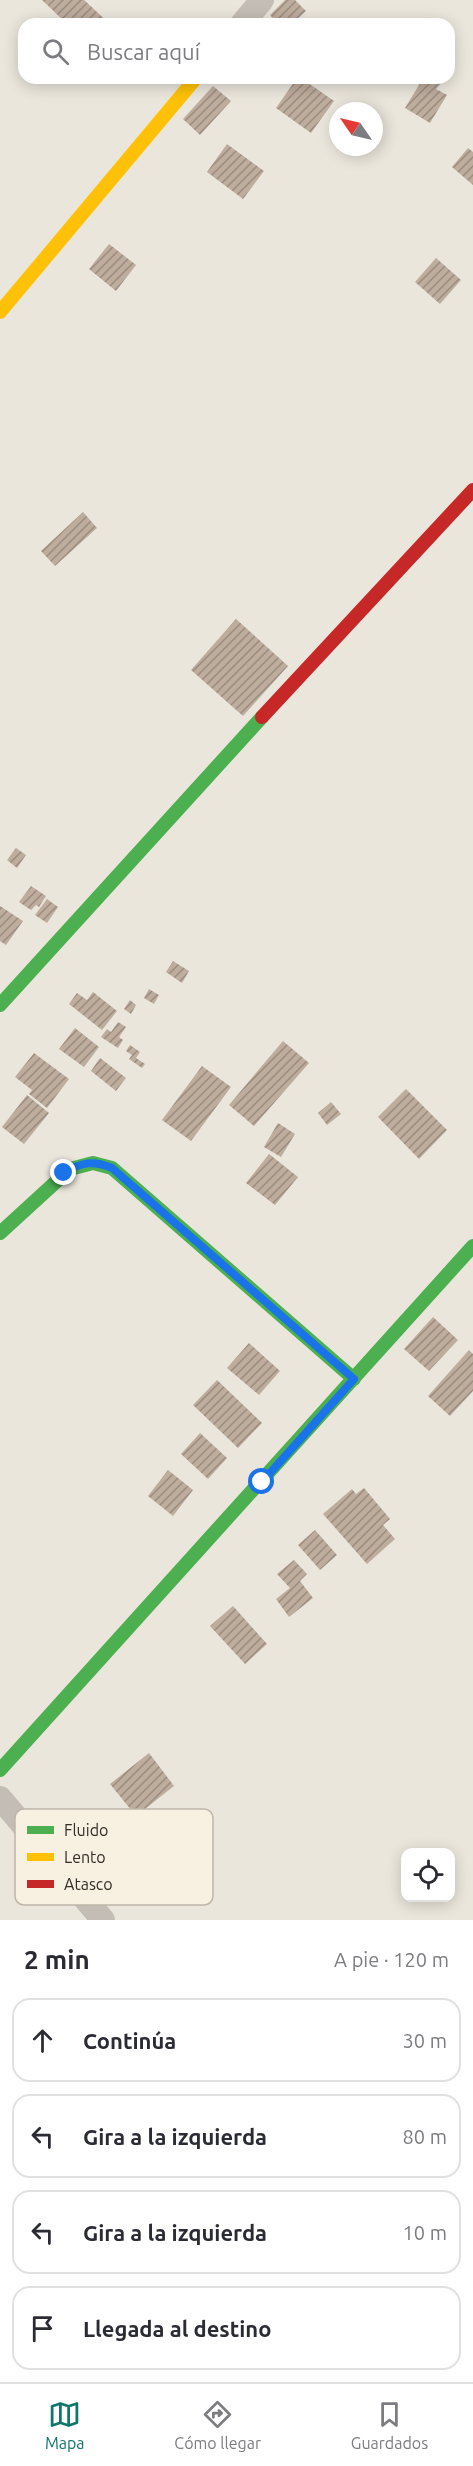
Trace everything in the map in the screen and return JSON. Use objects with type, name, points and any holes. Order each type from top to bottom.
[{"type":"street","points":[[247,18],[262,0]]},
{"type":"street","points":[[0,312],[191,84]]},
{"type":"street","points":[[0,1005],[218,764],[473,490]]},
{"type":"street","points":[[0,1233],[64,1173],[76,1165],[99,1163],[112,1168],[354,1379]]},
{"type":"street","points":[[0,1770],[473,1246]]},
{"type":"street","points":[[0,1798],[15,1816]]},
{"type":"street","points":[[90,1905],[103,1920]]},
{"type":"building","points":[[42,0],[84,0],[104,18],[61,18]]},
{"type":"building","points":[[285,0],[295,0],[306,11],[298,18],[273,18],[270,15]]},
{"type":"building","points":[[293,84],[310,84],[334,101],[329,102],[329,108],[311,133],[276,108]]},
{"type":"building","points":[[420,84],[441,84],[436,89],[447,95],[430,123],[405,108]]},
{"type":"building","points":[[213,86],[231,101],[200,135],[183,119]]},
{"type":"building","points":[[227,144],[264,171],[243,199],[207,172]]},
{"type":"building","points":[[468,148],[473,152],[473,185],[452,167]]},
{"type":"building","points":[[109,244],[136,265],[116,291],[89,269]]},
{"type":"building","points":[[436,258],[461,280],[440,304],[415,282]]},
{"type":"building","points":[[83,512],[97,528],[55,566],[41,551]]},
{"type":"building","points":[[236,619],[288,666],[243,716],[191,670]]},
{"type":"building","points":[[16,848],[26,855],[17,868],[7,860]]},
{"type":"building","points":[[31,886],[46,896],[39,907],[36,905],[31,910],[19,902]]},
{"type":"building","points":[[47,899],[58,907],[47,923],[35,915]]},
{"type":"building","points":[[0,906],[23,921],[6,945],[0,941]]},
{"type":"building","points":[[173,961],[189,971],[182,983],[166,972]]},
{"type":"building","points":[[149,989],[159,995],[154,1004],[144,998]]},
{"type":"building","points":[[93,992],[117,1011],[102,1030],[69,1004],[77,993],[87,1000]]},
{"type":"building","points":[[130,1000],[136,1005],[131,1014],[124,1009]]},
{"type":"building","points":[[118,1022],[126,1027],[119,1037],[123,1040],[118,1048],[101,1037],[107,1029],[111,1032]]},
{"type":"building","points":[[75,1028],[99,1047],[84,1067],[59,1049]]},
{"type":"building","points":[[283,1041],[309,1063],[254,1126],[229,1105]]},
{"type":"building","points":[[130,1045],[140,1052],[136,1058],[145,1064],[142,1068],[129,1059],[132,1055],[126,1051]]},
{"type":"building","points":[[34,1053],[69,1079],[47,1108],[29,1094],[32,1090],[15,1077]]},
{"type":"building","points":[[100,1058],[126,1078],[116,1091],[91,1071]]},
{"type":"building","points":[[202,1066],[231,1087],[191,1141],[162,1120]]},
{"type":"building","points":[[406,1089],[447,1130],[419,1159],[378,1117]]},
{"type":"building","points":[[27,1095],[49,1113],[24,1144],[2,1127]]},
{"type":"building","points":[[331,1102],[341,1114],[327,1125],[318,1113]]},
{"type":"building","points":[[278,1123],[295,1134],[281,1157],[264,1147]]},
{"type":"building","points":[[269,1154],[298,1177],[275,1205],[246,1183]]},
{"type":"building","points":[[433,1317],[458,1340],[429,1371],[404,1349]]},
{"type":"building","points":[[249,1343],[280,1371],[259,1395],[227,1368]]},
{"type":"building","points":[[469,1350],[473,1354],[473,1391],[450,1416],[428,1396]]},
{"type":"building","points":[[217,1380],[262,1423],[238,1448],[193,1405]]},
{"type":"building","points":[[200,1433],[227,1458],[208,1479],[181,1454]]},
{"type":"building","points":[[168,1470],[193,1490],[173,1516],[148,1496]]},
{"type":"building","points":[[364,1488],[390,1519],[383,1525],[395,1539],[367,1564],[323,1514],[352,1489],[356,1494]]},
{"type":"building","points":[[315,1530],[337,1555],[320,1570],[298,1545]]},
{"type":"building","points":[[294,1560],[307,1574],[300,1581],[313,1598],[289,1617],[276,1599],[290,1588],[277,1574]]},
{"type":"building","points":[[233,1606],[267,1644],[245,1664],[210,1626]]},
{"type":"building","points":[[149,1753],[174,1786],[145,1809],[130,1809],[110,1784]]},
{"type":"traffic: fast","points":[[0,1005],[262,717]]},
{"type":"traffic: fast","points":[[0,1233],[70,1169],[93,1163],[112,1168],[354,1379]]},
{"type":"traffic: fast","points":[[0,1770],[473,1246]]},
{"type":"traffic: slow","points":[[0,312],[191,84]]},
{"type":"traffic: jam","points":[[262,717],[473,490]]},
{"type":"route","points":[[64,1173],[76,1165],[89,1162],[112,1168],[354,1379],[262,1482]]}]
